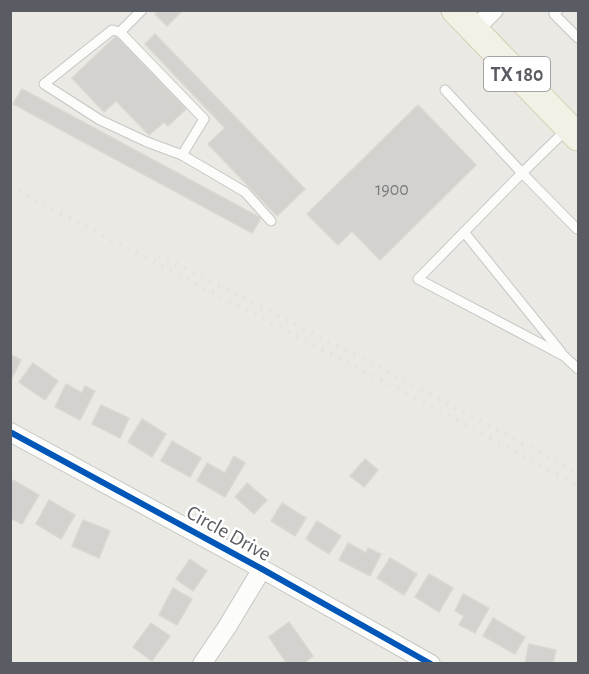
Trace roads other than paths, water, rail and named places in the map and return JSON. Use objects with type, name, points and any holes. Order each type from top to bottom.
[{"type":"main road","name":"TX 180","points":[[455,10],[574,132]]},
{"type":"street","points":[[474,30],[494,10]]},
{"type":"street","name":"Circle Drive","points":[[10,432],[431,663]]},
{"type":"street","points":[[202,663],[262,569]]},
{"type":"lane","points":[[120,32],[142,10]]},
{"type":"lane","points":[[558,10],[554,14],[579,38]]},
{"type":"lane","points":[[182,155],[204,119],[120,32],[112,30],[44,84],[100,120],[182,155],[245,192],[271,221]]},
{"type":"lane","points":[[445,90],[577,229]]},
{"type":"lane","points":[[564,356],[418,279],[522,173],[574,132]]},
{"type":"lane","points":[[464,232],[564,356],[579,369]]},
{"type":"railway","points":[[10,187],[452,417],[578,486]]},
{"type":"railway","points":[[159,255],[381,368],[578,473]]}]
